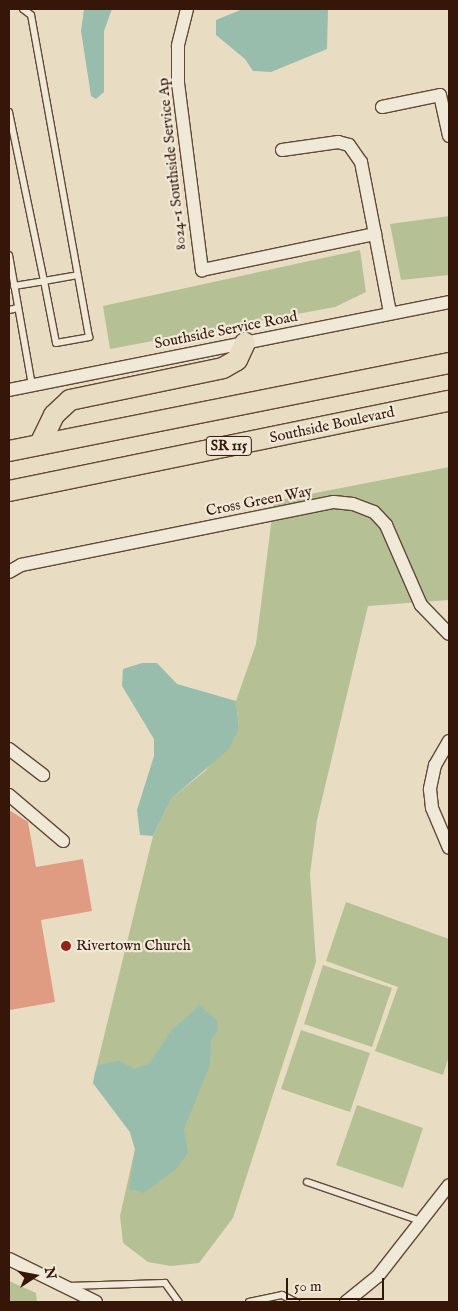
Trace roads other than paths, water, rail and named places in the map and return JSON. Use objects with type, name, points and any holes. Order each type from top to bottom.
[{"type":"highway","points":[[40,444],[54,415],[70,400],[223,368],[237,360],[245,343]]},
{"type":"highway","points":[[9,451],[449,363]]},
{"type":"highway","name":"Southside Boulevard","points":[[9,491],[449,401]]},
{"type":"street","name":"8024-1 Southside Service Ap","points":[[186,9],[178,46],[178,83],[202,270],[375,234]]},
{"type":"street","points":[[382,107],[440,95],[449,136]]},
{"type":"street","points":[[282,150],[338,142],[349,145],[361,162],[390,313]]},
{"type":"street","name":"Southside Service Road","points":[[9,390],[449,302]]},
{"type":"street","name":"Cross Green Way","points":[[9,572],[31,563],[334,502],[353,504],[374,512],[386,525],[421,605],[449,634]]},
{"type":"street","points":[[449,740],[435,765],[430,789],[432,808],[449,848]]},
{"type":"street","points":[[9,748],[43,775]]},
{"type":"street","points":[[9,795],[63,841]]},
{"type":"street","points":[[346,1302],[378,1276],[449,1185]]},
{"type":"street","points":[[9,1259],[96,1302]]},
{"type":"lane","points":[[9,112],[56,343],[89,337],[31,15],[22,9]]},
{"type":"lane","points":[[9,256],[32,386]]},
{"type":"lane","points":[[14,286],[77,275]]},
{"type":"lane","points":[[9,310],[18,308]]},
{"type":"lane","points":[[307,1182],[421,1222]]},
{"type":"lane","points":[[66,1286],[107,1282],[165,1283],[179,1302]]},
{"type":"lane","points":[[249,1302],[282,1295],[296,1302]]},
{"type":"place","name":"Rivertown Church","points":[[66,946]]}]
